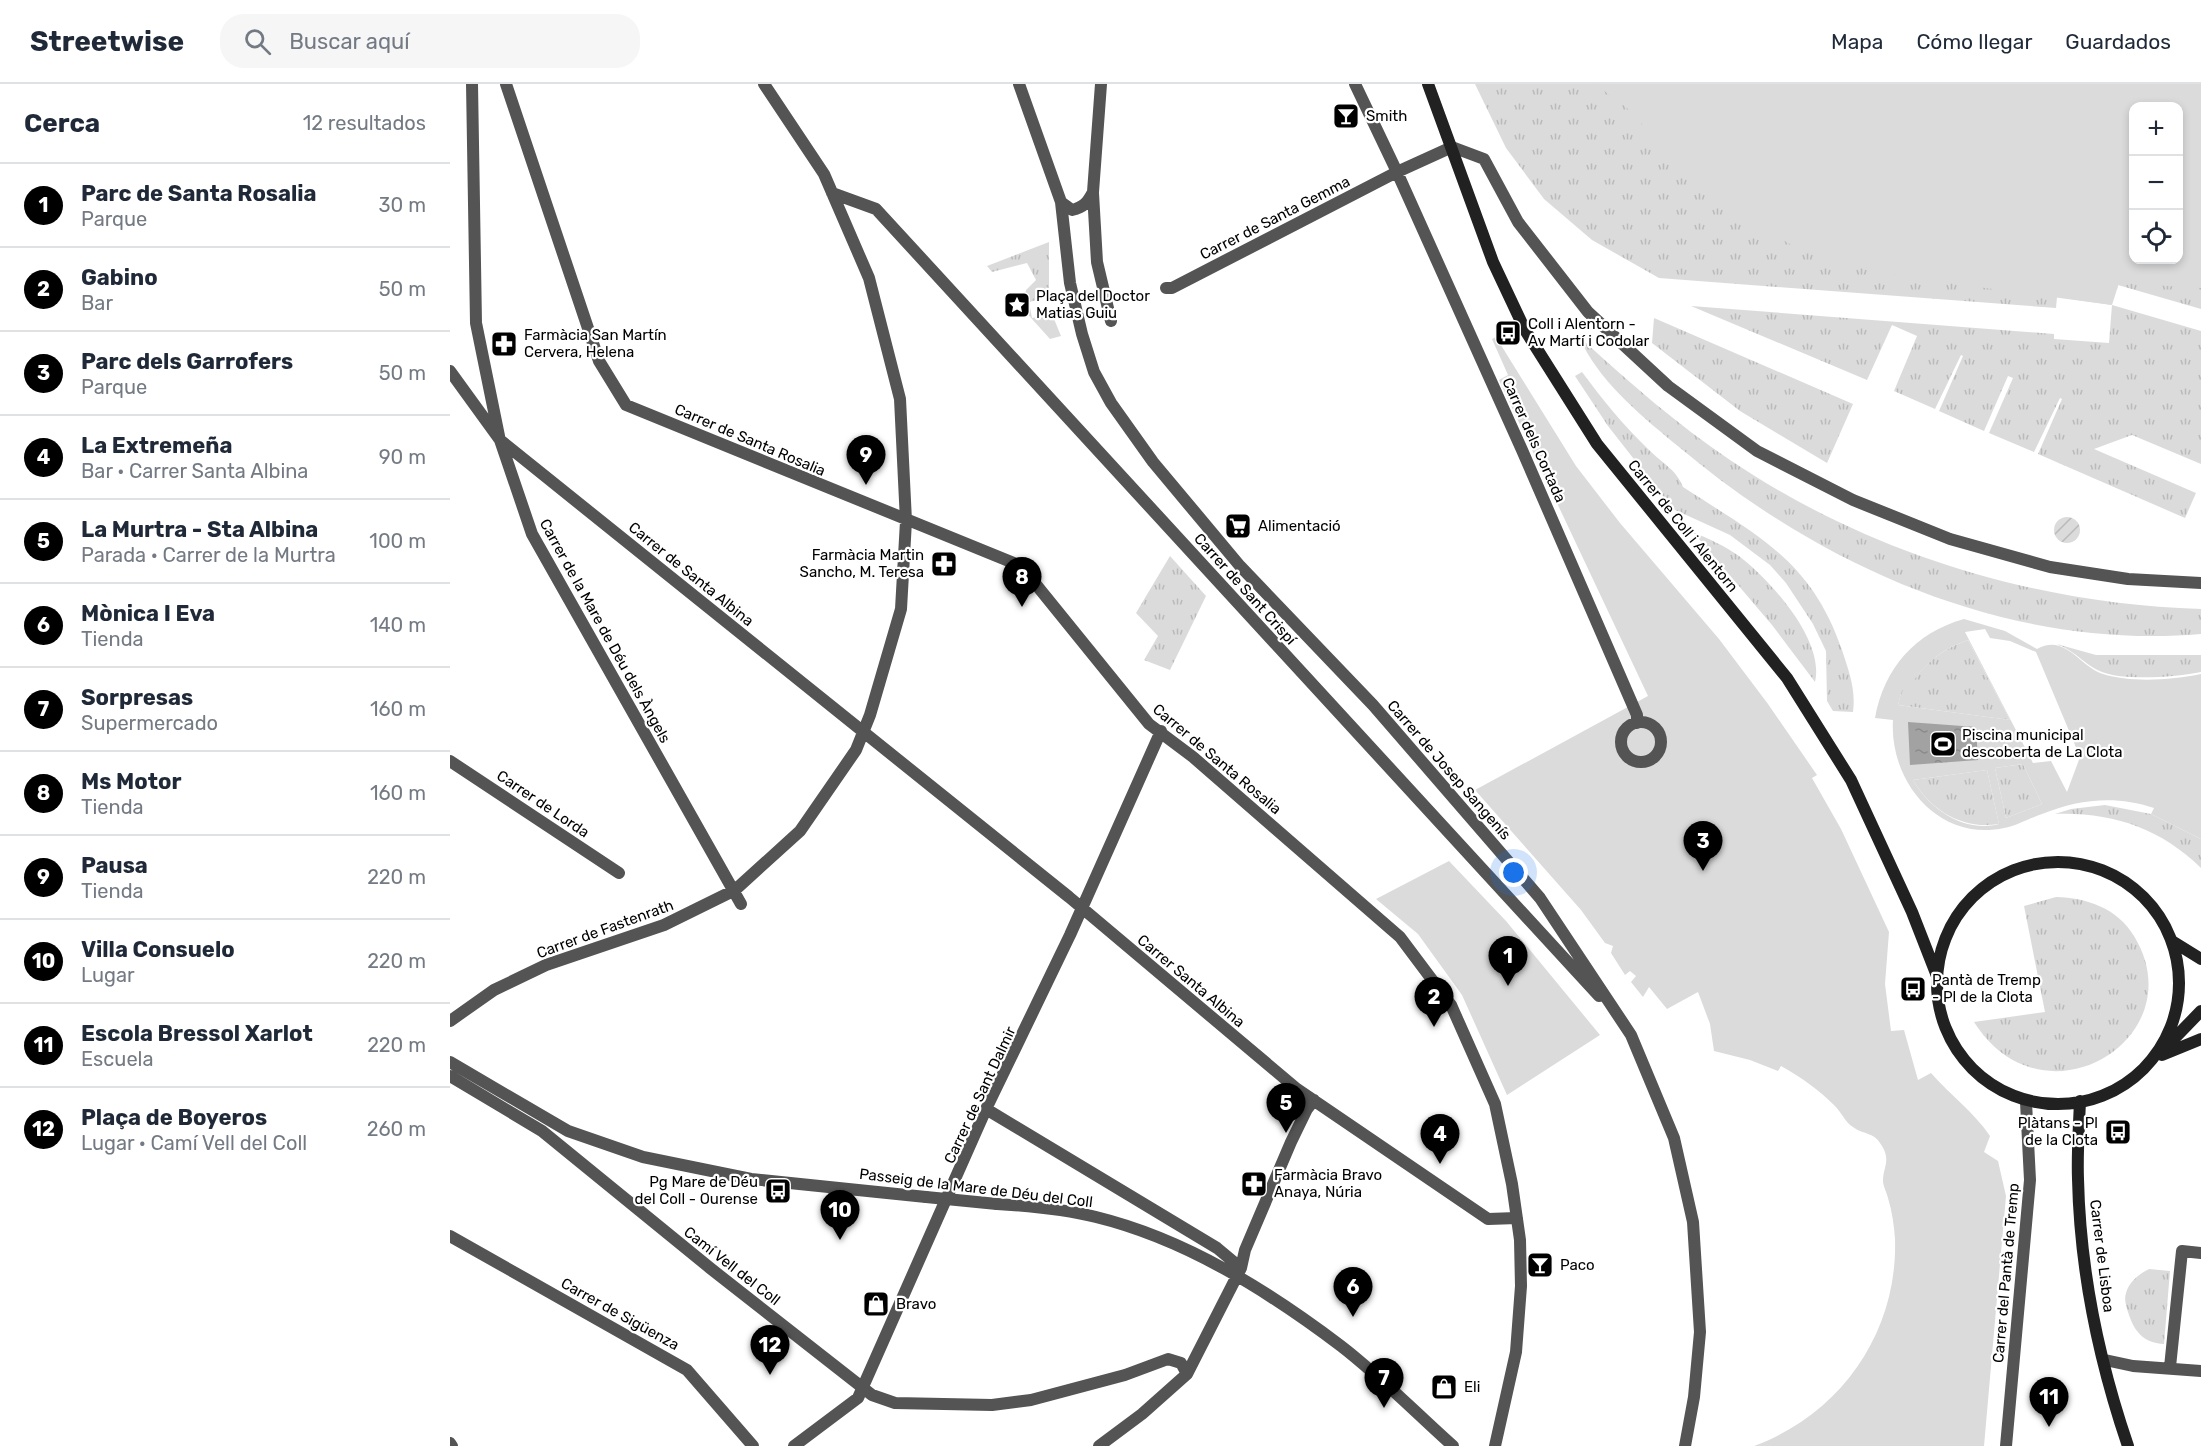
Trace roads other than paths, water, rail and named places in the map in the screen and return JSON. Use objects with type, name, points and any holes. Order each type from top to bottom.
[{"type":"street","points":[[472,84],[476,323],[500,440]]},
{"type":"street","name":"Carrer de Santa Rosalia","points":[[506,84],[599,361],[626,405],[1021,566],[1149,724],[1161,731],[1400,937],[1451,1005],[1495,1104],[1517,1218],[1521,1286],[1516,1352],[1496,1446]]},
{"type":"street","name":"Carrer de Fastenrath","points":[[450,1021],[494,990],[546,965],[664,925],[735,890],[800,831],[856,750],[863,732],[901,609],[906,521],[900,399],[868,278],[824,174],[764,84]]},
{"type":"street","name":"Carrer de Josep Sangenís","points":[[1019,84],[1061,202],[1070,283],[1082,334],[1094,372],[1111,403],[1153,462],[1240,566],[1372,705],[1540,898],[1625,1023],[1674,1138],[1693,1222],[1700,1332],[1694,1397],[1685,1446]]},
{"type":"street","points":[[1101,84],[1093,192],[1097,262],[1111,321]]},
{"type":"street","name":"Carrer dels Cortada","points":[[1355,84],[1397,172],[1531,471],[1637,715],[1637,723]]},
{"type":"street","name":"Carrer de Coll i Alentorn","points":[[1428,84],[1493,262],[1525,330],[1597,444],[1793,687],[1851,780],[1912,912],[1937,976]]},
{"type":"street","points":[[1397,172],[1452,147],[1484,159],[1518,222],[1588,312],[1668,386],[1757,451],[1853,500],[1950,539],[2050,567],[2128,579],[2201,583]]},
{"type":"street","name":"Carrer de Santa Gemma","points":[[1166,288],[1172,288],[1397,172]]},
{"type":"street","points":[[1061,202],[1072,210],[1080,208],[1087,204],[1093,192]]},
{"type":"street","name":"Carrer de Sant Crispí","points":[[832,193],[876,209],[986,331],[1052,398],[1484,874],[1625,1023]]},
{"type":"street","name":"Carrer de la Mare de Déu dels Àngels","points":[[450,371],[500,440],[532,534],[741,904]]},
{"type":"street","name":"Carrer de Santa Albina","points":[[500,440],[863,732]]},
{"type":"street","name":"Carrer de Sant Dalmir","points":[[794,1446],[856,1403],[986,1109],[1003,1079],[1082,909],[1161,731]]},
{"type":"street","name":"Carrer Santa Albina","points":[[863,732],[1082,909],[1288,1082],[1488,1219],[1517,1218]]},
{"type":"street","name":"Carrer de Lorda","points":[[450,761],[619,873]]},
{"type":"street","points":[[2155,1058],[2165,1041],[2177,1002],[2177,961],[2172,941],[2157,913],[2146,899],[2119,877],[2086,864],[2048,861],[2011,871],[1994,880],[1965,905],[1946,941],[1937,976],[1944,1020],[1959,1051],[1982,1077],[1996,1088],[2026,1102],[2054,1104],[2080,1101],[2123,1084],[2155,1058],[2201,1011]]},
{"type":"street","points":[[2172,941],[2201,960]]},
{"type":"street","points":[[2155,1058],[2201,1039]]},
{"type":"street","name":"Passeig de la Mare de Déu del Coll","points":[[450,1062],[568,1131],[643,1157],[751,1179],[1077,1213],[1115,1222],[1239,1272]]},
{"type":"street","name":"Camí Vell del Coll","points":[[450,1076],[542,1131],[862,1389],[895,1403],[992,1405],[1041,1397],[1125,1375],[1168,1359],[1181,1363],[1187,1374]]},
{"type":"street","points":[[1099,1446],[1142,1414],[1187,1374],[1239,1272],[1245,1250],[1291,1142],[1307,1109],[1314,1100]]},
{"type":"street","name":"Carrer de Lisboa","points":[[2080,1101],[2078,1178],[2080,1218],[2090,1297],[2111,1397],[2128,1446]]},
{"type":"street","name":"Carrer del Pantà de Tremp","points":[[2006,1446],[2030,1180],[2026,1102]]},
{"type":"street","name":"Passeig de la Mare de Déu del Coll","points":[[986,1109],[1217,1248],[1239,1272],[1342,1347],[1453,1446]]},
{"type":"street","name":"Carrer de Sigüenza","points":[[450,1236],[687,1370],[753,1446]]},
{"type":"street","points":[[2170,1367],[2182,1251],[2201,1253]]},
{"type":"street","points":[[2105,1360],[2133,1366],[2201,1371]]},
{"type":"water","name":"Piscina municipal descoberta de La Clota","points":[[1908,722],[1976,727],[1978,760],[1910,765]]},
{"type":"place","name":"Smith","points":[[1346,116]]},
{"type":"place","name":"Plaça del Doctor Matias Guiu","points":[[1017,305]]},
{"type":"place","name":"Coll i Alentorn - Av Martí i Codolar","points":[[1508,333]]},
{"type":"place","name":"Farmàcia San Martín Cervera, Helena","points":[[504,344]]},
{"type":"place","name":"Pausa","points":[[866,485]]},
{"type":"place","name":"Alimentació","points":[[1238,526]]},
{"type":"place","name":"Farmàcia Martin Sancho, M. Teresa","points":[[944,564]]},
{"type":"place","name":"Ms Motor","points":[[1022,607]]},
{"type":"place","name":"Piscina municipal descoberta de La Clota","points":[[1943,744]]},
{"type":"place","name":"Parc dels Garrofers","points":[[1703,871]]},
{"type":"place","name":"Parc de Santa Rosalia","points":[[1508,986]]},
{"type":"place","name":"Pantà de Tremp - Pl de la Clota","points":[[1913,989]]},
{"type":"place","name":"Gabino","points":[[1434,1027]]},
{"type":"place","name":"Plàtans - Pl de la Clota","points":[[2118,1132]]},
{"type":"place","name":"La Murtra - Sta Albina","points":[[1286,1133]]},
{"type":"place","name":"La Extremeña","points":[[1440,1164]]},
{"type":"place","name":"Farmàcia Bravo Anaya, Núria","points":[[1254,1184]]},
{"type":"place","name":"Pg Mare de Déu del Coll - Ourense","points":[[778,1191]]},
{"type":"place","name":"Villa Consuelo","points":[[840,1240]]},
{"type":"place","name":"Paco","points":[[1540,1265]]},
{"type":"place","name":"Bravo","points":[[876,1304]]},
{"type":"place","name":"Mònica I Eva","points":[[1353,1317]]},
{"type":"place","name":"Plaça de Boyeros","points":[[770,1375]]},
{"type":"place","name":"Eli","points":[[1444,1387]]},
{"type":"place","name":"Sorpresas","points":[[1384,1408]]},
{"type":"place","name":"Escola Bressol Xarlot","points":[[2049,1427]]}]
